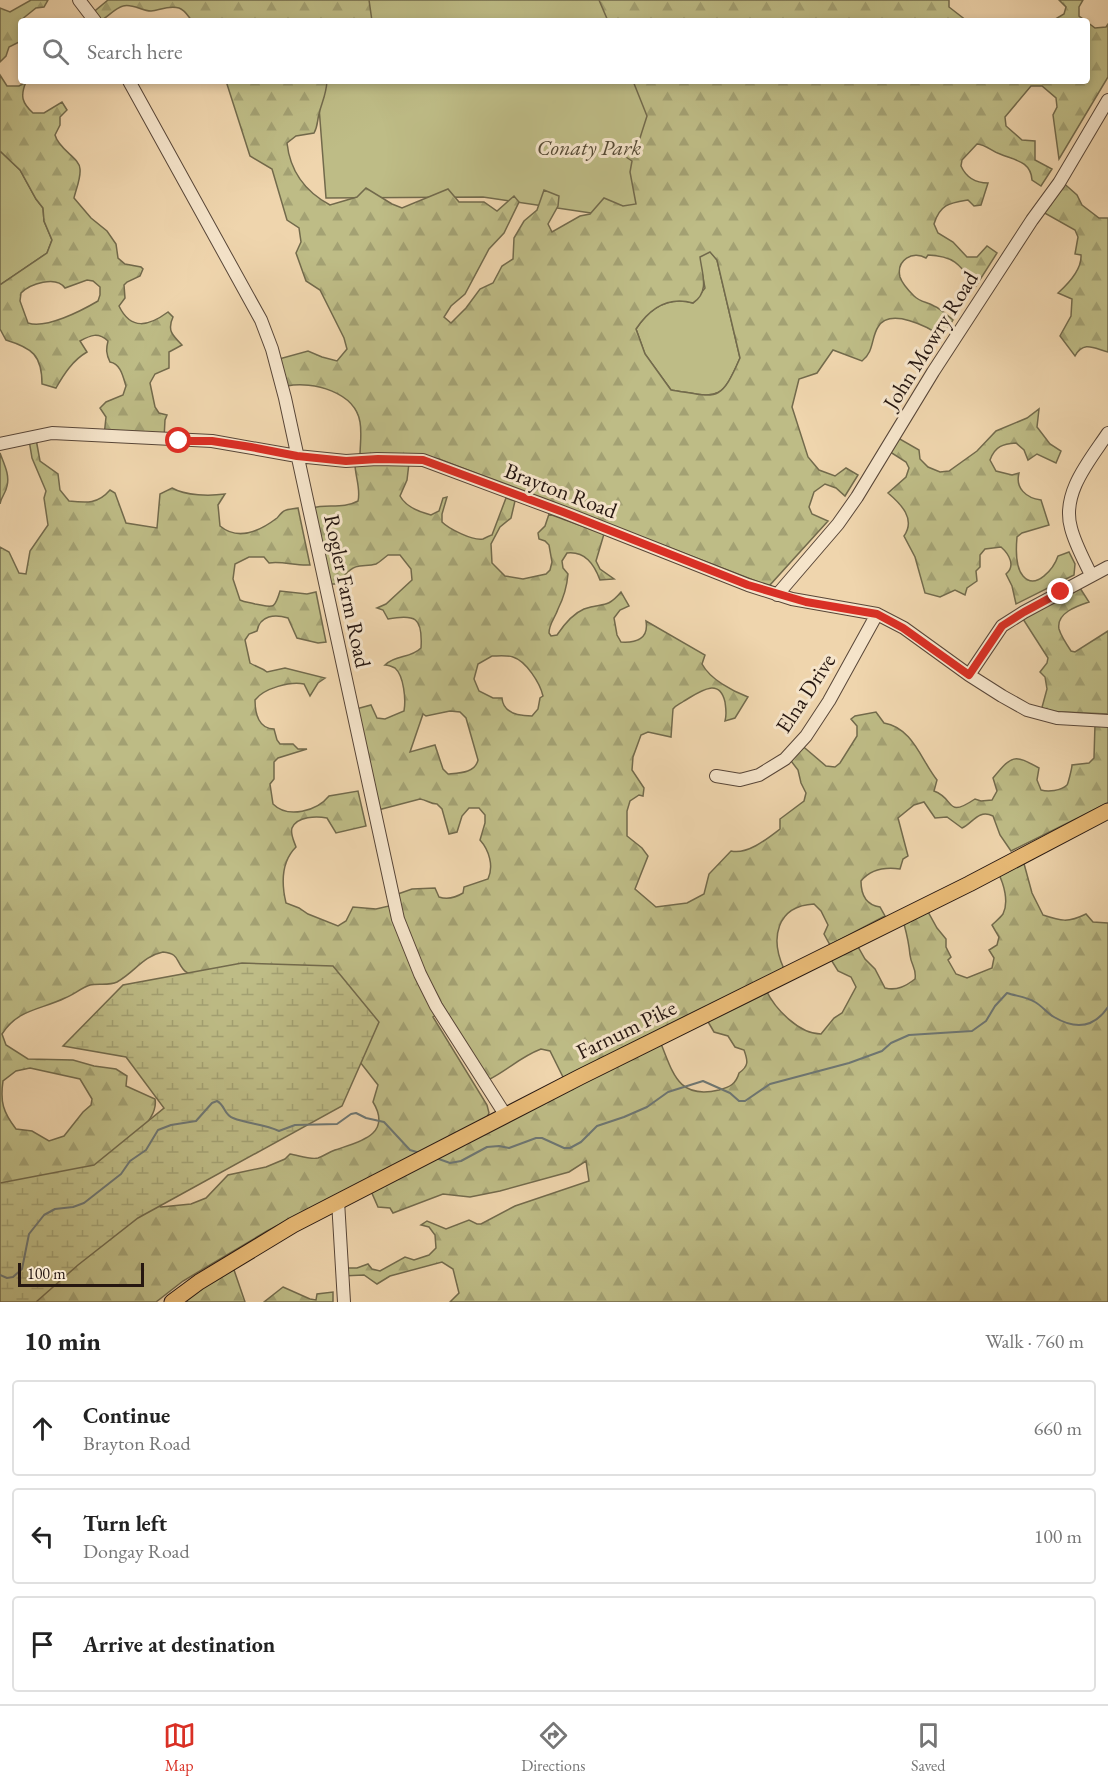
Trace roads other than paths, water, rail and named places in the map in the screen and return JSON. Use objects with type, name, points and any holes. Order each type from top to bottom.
[{"type":"main road","name":"Farnum Pike","points":[[172,1302],[237,1258],[338,1201],[1108,811]]},
{"type":"street","points":[[79,0],[93,18]]},
{"type":"street","name":"Rogler Farm Road","points":[[131,84],[261,320],[272,349],[283,388],[398,919],[420,974],[436,1006],[506,1116]]},
{"type":"street","name":"John Mowry Road","points":[[777,595],[838,524],[857,497],[933,372],[1032,220],[1059,183],[1108,100]]},
{"type":"street","name":"Brayton Road","points":[[0,444],[52,433],[212,441],[297,456],[346,461],[423,460],[777,595],[877,614],[903,628],[969,675],[1027,710],[1057,718],[1087,721],[1108,720]]},
{"type":"street","points":[[1091,575],[1071,528],[1068,508],[1074,489],[1108,433]]},
{"type":"street","points":[[969,675],[1002,626],[1108,567]]},
{"type":"street","name":"Elna Drive","points":[[716,776],[740,780],[759,775],[785,759],[806,736],[829,701],[877,614]]},
{"type":"street","points":[[338,1201],[344,1302]]},
{"type":"waterway","points":[[436,1158],[450,1163],[461,1161],[487,1147],[509,1148],[536,1138],[570,1148],[581,1142],[597,1126],[647,1107],[668,1092],[703,1081],[730,1093],[739,1101],[745,1101],[770,1084],[849,1063],[882,1051],[891,1043],[909,1035],[972,1031],[986,1021],[995,1006],[1007,993],[1032,1000],[1054,1017],[1077,1025],[1091,1023],[1108,1007]]},
{"type":"waterway","points":[[0,1275],[7,1278],[13,1277],[22,1269],[29,1234],[44,1215],[55,1209],[84,1203],[121,1174],[130,1161],[146,1150],[158,1130],[171,1125],[196,1121],[212,1103],[217,1101],[233,1118],[279,1131],[295,1125],[337,1124],[356,1113],[384,1122],[410,1150],[420,1153]]},
{"type":"park label","name":"Conaty Park","points":[[589,147]]}]
